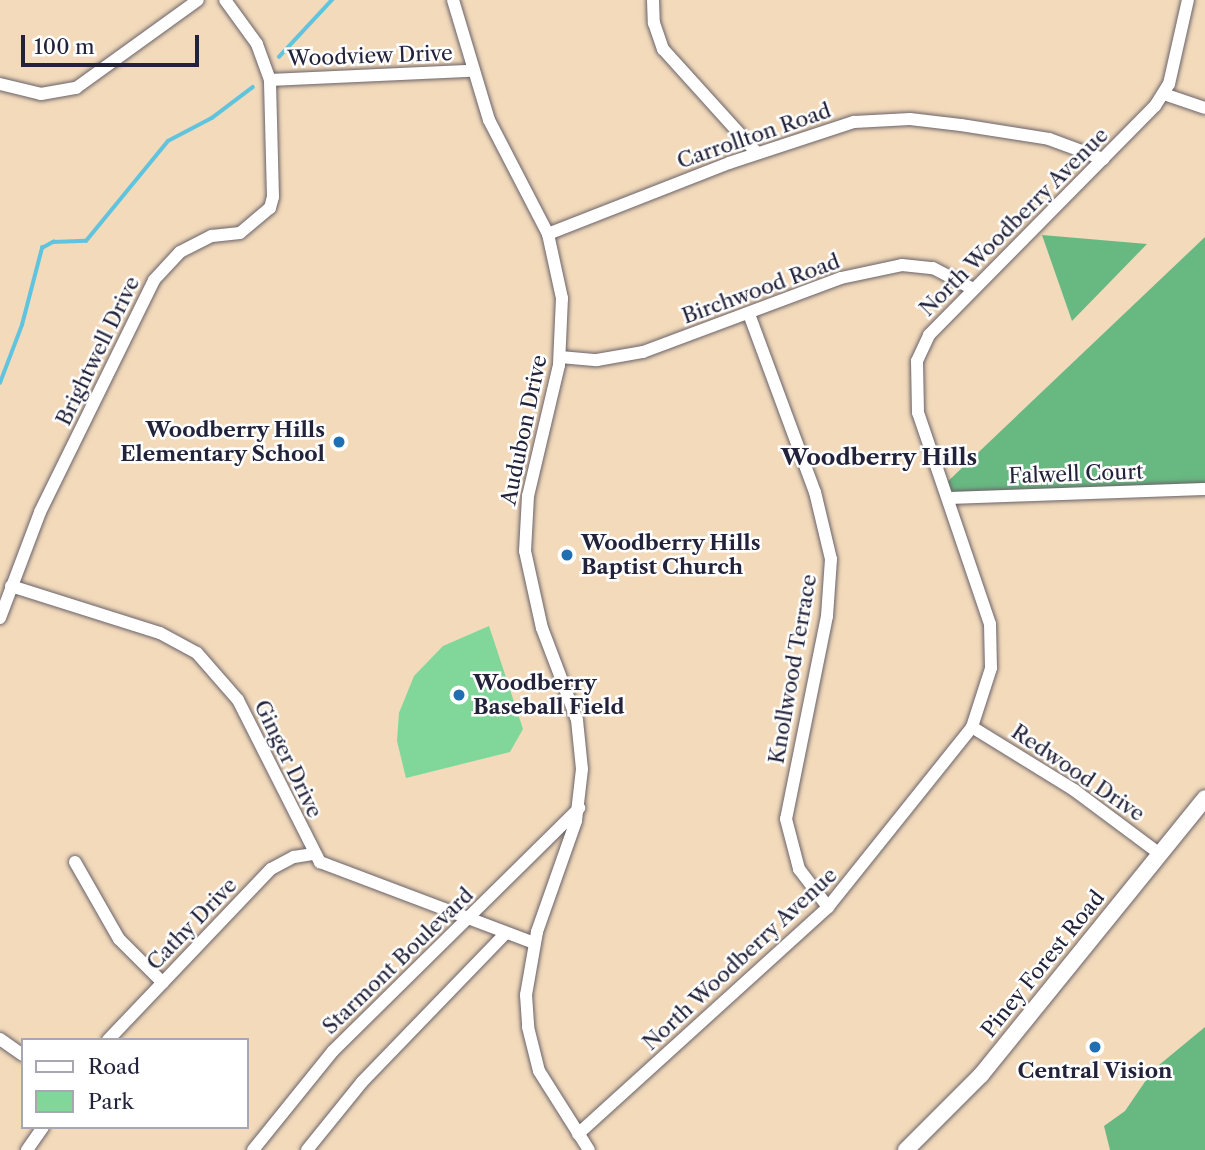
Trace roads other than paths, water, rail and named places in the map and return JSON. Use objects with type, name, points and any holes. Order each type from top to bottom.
[{"type":"main road","name":"Piney Forest Road","points":[[906,1150],[981,1075],[1160,853],[1204,803]]},
{"type":"street","points":[[0,84],[41,94],[76,88],[198,0]]},
{"type":"street","name":"Brightwell Drive","points":[[0,618],[40,512],[154,280],[180,252],[201,239],[240,233],[270,208],[273,197],[270,80],[257,44],[225,0]]},
{"type":"street","name":"Audubon Drive","points":[[453,0],[471,71],[489,120],[548,234],[562,298],[560,357],[528,496],[525,551],[542,628],[577,720],[582,769],[579,808],[534,943],[526,995],[532,1050],[549,1090],[589,1150]]},
{"type":"street","points":[[653,0],[654,23],[663,49],[757,153]]},
{"type":"street","points":[[1188,0],[1164,94],[1205,108]]},
{"type":"street","name":"Woodview Drive","points":[[270,80],[471,71]]},
{"type":"street","name":"North Woodberry Avenue","points":[[579,1134],[828,907],[972,727],[991,668],[990,624],[918,413],[914,376],[929,335],[1164,94]]},
{"type":"street","name":"Carrollton Road","points":[[548,234],[827,128],[910,119],[1049,139],[1103,159]]},
{"type":"street","name":"Birchwood Road","points":[[560,357],[597,359],[643,352],[841,278],[902,265],[933,268],[973,289]]},
{"type":"street","name":"Knollwood Terrace","points":[[749,314],[828,536],[831,582],[827,616],[786,819],[791,851],[799,869],[828,907]]},
{"type":"street","name":"Falwell Court","points":[[948,498],[1205,489]]},
{"type":"street","name":"Ginger Drive","points":[[10,586],[160,633],[204,659],[238,700],[314,854]]},
{"type":"street","name":"Redwood Drive","points":[[972,727],[1074,790],[1160,853]]},
{"type":"street","name":"Starmont Boulevard","points":[[253,1150],[333,1051],[469,920],[579,808]]},
{"type":"street","points":[[314,854],[330,868],[534,943]]},
{"type":"street","name":"Cathy Drive","points":[[110,1038],[271,869],[314,854]]},
{"type":"street","points":[[75,862],[119,939],[163,983]]},
{"type":"street","points":[[307,1150],[362,1082],[506,933]]},
{"type":"street","points":[[0,1039],[21,1054]]},
{"type":"street","points":[[27,1150],[42,1129]]},
{"type":"waterway","points":[[279,57],[332,0]]},
{"type":"waterway","points":[[0,383],[22,325],[42,248],[53,242],[86,241],[168,141],[212,118],[253,87]]},
{"type":"place","name":"Woodberry Hills Elementary School","points":[[339,442]]},
{"type":"place","name":"Woodberry Hills Baptist Church","points":[[567,555]]},
{"type":"place","name":"Woodberry Baseball Field","points":[[459,695]]},
{"type":"place","name":"Central Vision","points":[[1095,1047]]},
{"type":"district","name":"Woodberry Hills","points":[[879,457]]}]
